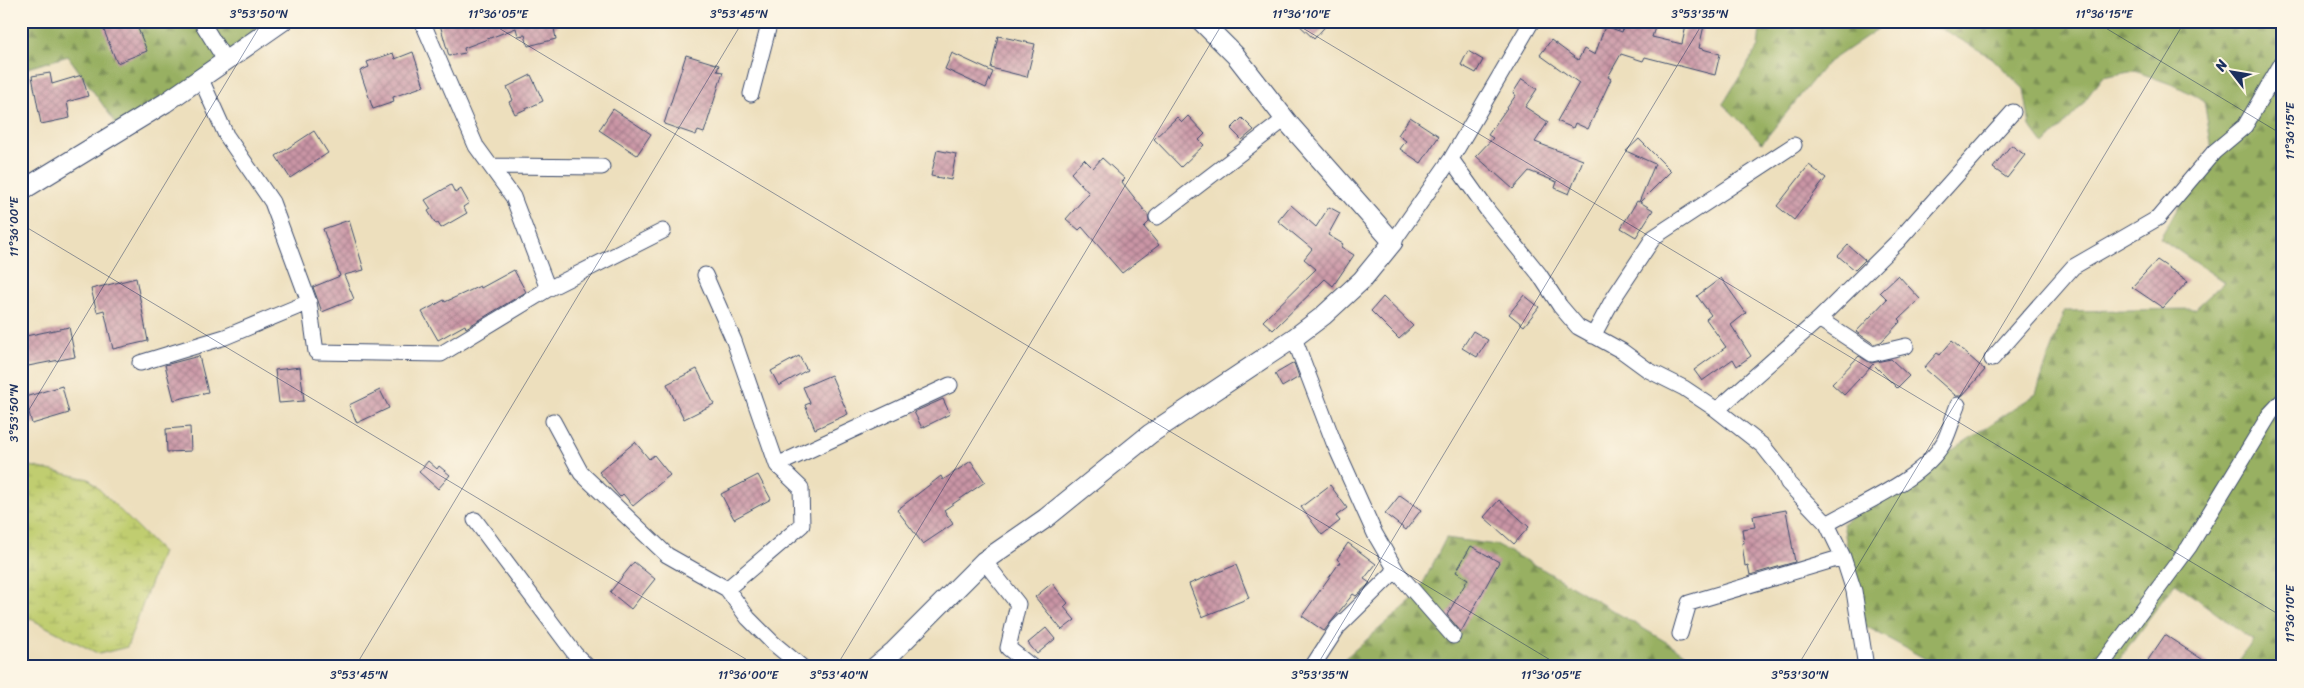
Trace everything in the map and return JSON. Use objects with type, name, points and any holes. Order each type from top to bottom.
[{"type":"street","points":[[200,21],[225,60]]},
{"type":"street","points":[[21,192],[165,103],[282,21]]},
{"type":"street","points":[[422,21],[476,146],[513,197],[548,289]]},
{"type":"street","points":[[751,94],[770,21]]},
{"type":"street","points":[[1201,21],[1236,56],[1285,119],[1393,242]]},
{"type":"street","points":[[874,667],[894,651],[984,561],[1046,518],[1150,434],[1294,338],[1323,316],[1362,280],[1393,242],[1451,159],[1532,21]]},
{"type":"street","points":[[1992,359],[2073,267],[2158,218],[2214,152],[2245,126],[2283,61]]},
{"type":"street","points":[[200,77],[226,135],[272,202],[309,302],[316,352],[441,354],[548,289],[663,231]]},
{"type":"street","points":[[1717,410],[1819,319],[1897,242],[2013,112]]},
{"type":"street","points":[[1157,217],[1285,119]]},
{"type":"street","points":[[1593,336],[1613,299],[1654,237],[1794,146]]},
{"type":"street","points":[[1451,159],[1488,212],[1539,274],[1560,306],[1578,328],[1622,350],[1648,370],[1684,388],[1717,410],[1763,446],[1782,470],[1788,483],[1827,524],[1843,557],[1854,591],[1866,667]]},
{"type":"street","points":[[491,166],[602,167]]},
{"type":"street","points":[[706,275],[734,341],[778,465],[801,488],[802,525],[727,589]]},
{"type":"street","points":[[140,363],[225,337],[309,302]]},
{"type":"street","points":[[1819,319],[1872,354],[1906,346]]},
{"type":"street","points":[[1294,338],[1356,495],[1396,570],[1453,636]]},
{"type":"street","points":[[778,465],[950,385]]},
{"type":"street","points":[[2100,667],[2189,547],[2270,414],[2283,400]]},
{"type":"street","points":[[1827,524],[1899,484],[1931,457],[1943,442],[1958,405]]},
{"type":"street","points":[[554,420],[581,473],[667,554],[727,589],[748,618],[773,643],[802,667]]},
{"type":"street","points":[[475,520],[575,654],[588,667]]},
{"type":"street","points":[[1680,634],[1689,603],[1843,557]]},
{"type":"street","points":[[984,561],[1018,604],[1008,648],[1032,667]]},
{"type":"street","points":[[1312,667],[1338,627],[1396,570]]},
{"type":"green space","points":[[21,21],[276,21],[120,129],[68,56],[21,70]]},
{"type":"green space","points":[[1761,21],[2283,21],[2283,667],[2236,667],[2253,640],[2175,583],[2113,667],[1940,667],[1860,623],[1843,523],[2036,394],[2064,311],[2195,309],[2224,282],[2160,238],[2212,150],[2204,100],[2176,86],[2135,71],[2102,77],[2078,110],[2044,145],[2030,126],[2024,89],[1991,57],[1942,29],[1885,24],[1826,64],[1762,143],[1723,104],[1758,47]]},
{"type":"green space","points":[[21,464],[89,479],[162,552],[127,647],[99,654],[21,614]]},
{"type":"green space","points":[[1446,538],[1496,545],[1544,570],[1695,659],[1697,667],[1335,667],[1416,597]]},
{"type":"building","points":[[121,21],[135,21],[147,51],[117,63],[103,28]]},
{"type":"building","points":[[439,21],[557,21],[558,27],[554,28],[556,39],[528,46],[525,35],[518,36],[516,28],[464,48],[465,53],[449,56]]},
{"type":"building","points":[[1295,21],[1330,21],[1314,39]]},
{"type":"building","points":[[1626,21],[1657,21],[1652,37],[1682,44],[1687,21],[1705,21],[1699,48],[1720,54],[1715,75],[1645,57],[1643,61],[1621,54],[1608,77],[1611,79],[1588,129],[1575,123],[1573,128],[1557,121],[1579,83],[1540,55],[1551,40],[1578,60],[1584,49],[1595,55],[1605,26],[1622,32]]},
{"type":"building","points":[[998,36],[1035,44],[1027,77],[991,68]]},
{"type":"building","points":[[1468,51],[1483,60],[1476,73],[1461,65]]},
{"type":"building","points":[[413,52],[424,86],[393,97],[394,102],[373,109],[360,71],[369,67],[367,62],[393,53],[395,59]]},
{"type":"building","points":[[952,53],[993,72],[986,88],[945,69]]},
{"type":"building","points":[[686,55],[719,65],[717,71],[723,72],[704,133],[698,131],[696,135],[664,124]]},
{"type":"building","points":[[50,73],[52,84],[82,75],[88,96],[67,102],[70,118],[41,124],[32,76]]},
{"type":"building","points":[[531,75],[543,101],[515,114],[509,102],[513,100],[507,87]]},
{"type":"building","points":[[1522,79],[1537,89],[1525,107],[1548,122],[1535,142],[1583,160],[1569,194],[1555,188],[1557,182],[1529,171],[1513,189],[1476,156],[1493,138],[1488,135],[1516,95],[1513,93]]},
{"type":"building","points":[[613,109],[651,134],[637,155],[599,130]]},
{"type":"building","points":[[1188,116],[1205,134],[1199,140],[1204,145],[1181,167],[1154,139],[1177,117],[1182,122]]},
{"type":"building","points":[[1410,117],[1439,136],[1421,163],[1400,149],[1406,141],[1398,135]]},
{"type":"building","points":[[1242,118],[1254,130],[1242,140],[1231,129]]},
{"type":"building","points":[[314,131],[328,153],[290,178],[276,156]]},
{"type":"building","points":[[1639,139],[1671,171],[1640,202],[1653,210],[1636,237],[1621,228],[1637,201],[1639,202],[1655,164],[1626,151]]},
{"type":"building","points":[[2011,145],[2025,155],[2007,178],[1993,168]]},
{"type":"building","points":[[937,150],[956,154],[951,180],[931,176]]},
{"type":"building","points":[[1102,158],[1125,179],[1122,182],[1148,215],[1149,222],[1144,227],[1159,245],[1122,273],[1082,227],[1079,230],[1066,219],[1089,193],[1071,173],[1084,159],[1093,168]]},
{"type":"building","points":[[1809,165],[1826,178],[1794,220],[1777,206]]},
{"type":"building","points":[[451,185],[455,193],[461,189],[469,203],[463,207],[467,213],[441,228],[438,223],[436,224],[428,211],[431,209],[425,200]]},
{"type":"building","points":[[1291,205],[1316,227],[1329,207],[1340,213],[1328,235],[1343,244],[1341,247],[1354,255],[1333,286],[1325,279],[1273,330],[1263,321],[1316,269],[1304,259],[1312,249],[1278,221]]},
{"type":"building","points":[[349,220],[364,270],[344,275],[354,299],[322,312],[313,287],[340,276],[323,229]]},
{"type":"building","points":[[1848,245],[1865,260],[1855,270],[1838,256]]},
{"type":"building","points":[[2157,260],[2188,281],[2163,308],[2132,287]]},
{"type":"building","points":[[514,270],[526,292],[466,328],[465,325],[438,340],[422,312],[444,300],[445,302],[480,286],[481,288]]},
{"type":"building","points":[[1898,275],[1920,299],[1899,319],[1901,321],[1881,342],[1874,344],[1856,332],[1887,299],[1880,292]]},
{"type":"building","points":[[136,278],[148,341],[113,349],[104,310],[97,312],[91,289]]},
{"type":"building","points":[[1721,278],[1746,313],[1731,325],[1751,356],[1737,366],[1733,359],[1702,381],[1694,370],[1726,347],[1706,319],[1711,315],[1697,296]]},
{"type":"building","points":[[1524,295],[1539,307],[1524,326],[1509,314]]},
{"type":"building","points":[[1383,297],[1413,326],[1399,339],[1371,311]]},
{"type":"building","points":[[69,327],[75,357],[23,367],[21,337]]},
{"type":"building","points":[[1473,331],[1488,340],[1477,357],[1462,348]]},
{"type":"building","points":[[1952,341],[1985,370],[1962,396],[1956,396],[1924,368],[1937,353],[1940,355]]},
{"type":"building","points":[[199,356],[208,392],[174,400],[165,365]]},
{"type":"building","points":[[799,356],[807,370],[779,386],[771,371]]},
{"type":"building","points":[[1859,356],[1871,363],[1891,359],[1909,376],[1897,388],[1873,364],[1844,395],[1832,384]]},
{"type":"building","points":[[1294,363],[1299,377],[1282,387],[1275,374]]},
{"type":"building","points":[[300,367],[304,401],[279,403],[275,370]]},
{"type":"building","points":[[697,369],[714,404],[684,419],[667,384]]},
{"type":"building","points":[[831,375],[848,414],[815,429],[805,405],[810,403],[803,387]]},
{"type":"building","points":[[62,386],[69,413],[32,424],[25,397]]},
{"type":"building","points":[[380,390],[389,408],[357,423],[349,405]]},
{"type":"building","points":[[943,399],[950,414],[922,428],[914,412]]},
{"type":"building","points":[[190,427],[191,451],[167,452],[166,429]]},
{"type":"building","points":[[635,442],[649,459],[654,455],[670,475],[633,506],[623,494],[620,497],[599,472]]},
{"type":"building","points":[[428,461],[437,469],[439,466],[450,475],[438,489],[419,472]]},
{"type":"building","points":[[971,461],[985,482],[944,510],[953,524],[923,544],[897,510],[941,476],[943,480]]},
{"type":"building","points":[[758,475],[771,499],[734,519],[721,494]]},
{"type":"building","points":[[1330,485],[1347,508],[1336,516],[1340,521],[1322,535],[1301,507]]},
{"type":"building","points":[[1400,495],[1421,510],[1406,530],[1385,514]]},
{"type":"building","points":[[1499,500],[1529,527],[1514,544],[1484,517]]},
{"type":"building","points":[[1786,510],[1795,562],[1750,575],[1748,565],[1745,566],[1742,529],[1755,527],[1753,516]]},
{"type":"building","points":[[1348,543],[1376,564],[1364,579],[1370,583],[1356,596],[1353,594],[1324,631],[1302,616],[1340,562],[1337,559]]},
{"type":"building","points":[[1471,546],[1499,562],[1461,632],[1447,615],[1468,579],[1456,572]]},
{"type":"building","points":[[634,562],[655,579],[631,609],[610,592]]},
{"type":"building","points":[[1236,565],[1249,598],[1202,617],[1189,584]]},
{"type":"building","points":[[1052,583],[1068,603],[1064,607],[1075,620],[1062,630],[1035,597]]},
{"type":"building","points":[[1046,628],[1055,639],[1037,654],[1028,643]]},
{"type":"building","points":[[2165,635],[2214,667],[2158,667],[2148,660]]}]
